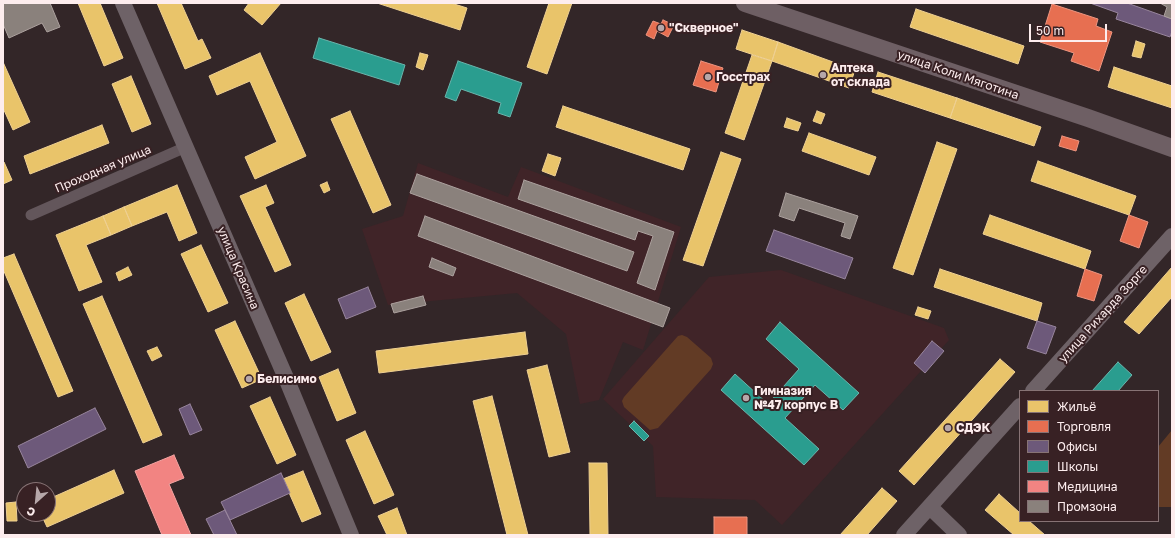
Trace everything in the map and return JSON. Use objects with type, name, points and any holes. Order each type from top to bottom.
[{"type":"main road","name":"улица Красина","points":[[124,3],[286,378],[351,535]]},
{"type":"main road","name":"улица Коли Мяготина","points":[[745,3],[1172,148]]},
{"type":"main road","name":"улица Рихарда Зорге","points":[[1034,390],[1172,236]]},
{"type":"main road","points":[[904,535],[1019,407]]},
{"type":"main road","points":[[930,507],[959,535]]},
{"type":"street","name":"Проходная улица","points":[[31,215],[186,147]]},
{"type":"shaded area","points":[[418,163],[508,197],[521,167],[681,227],[643,350],[623,342],[599,400],[580,404],[566,334],[517,293],[388,305],[362,229],[403,216]]},
{"type":"shaded area","points":[[781,270],[944,328],[949,340],[782,525],[755,500],[656,497],[653,446],[603,399],[709,277]]},
{"type":"shaded area","points":[[682,335],[687,337],[711,358],[713,364],[711,369],[658,428],[650,430],[624,407],[622,401],[678,336]]},
{"type":"shaded area","points":[[1172,430],[1172,507],[1159,507],[1159,446]]},
{"type":"building: Жильё","points":[[78,3],[100,3],[123,58],[104,66]]},
{"type":"building: Жильё","points":[[157,3],[181,3],[198,41],[202,39],[211,58],[185,69]]},
{"type":"building: Жильё","points":[[249,3],[281,3],[262,25],[244,10]]},
{"type":"building: Жильё","points":[[377,3],[451,3],[467,8],[460,30]]},
{"type":"building: Жильё","points":[[549,3],[572,3],[547,74],[527,67]]},
{"type":"building: Жильё","points":[[916,9],[1024,46],[1018,64],[910,27]]},
{"type":"building: Жильё","points":[[742,30],[778,42],[772,61],[736,49]]},
{"type":"building: Жильё","points":[[1136,41],[1145,44],[1141,58],[1132,56]]},
{"type":"building: Жильё","points":[[778,42],[855,70],[849,88],[772,61]]},
{"type":"building: Жильё","points":[[260,53],[306,156],[255,179],[245,157],[277,142],[250,81],[217,95],[209,76]]},
{"type":"building: Жильё","points":[[420,53],[428,55],[423,70],[416,67]]},
{"type":"building: Жильё","points":[[752,55],[772,61],[744,140],[725,133]]},
{"type":"building: Жильё","points":[[3,62],[30,122],[13,130],[3,108]]},
{"type":"building: Жильё","points":[[1114,67],[1172,86],[1172,108],[1108,87]]},
{"type":"building: Жильё","points":[[878,72],[957,98],[950,118],[872,92]]},
{"type":"building: Жильё","points":[[131,76],[151,124],[132,132],[112,84]]},
{"type":"building: Жильё","points":[[957,98],[1041,127],[1034,146],[950,118]]},
{"type":"building: Жильё","points":[[563,106],[690,149],[683,170],[556,127]]},
{"type":"building: Жильё","points":[[350,111],[391,205],[373,213],[331,119]]},
{"type":"building: Жильё","points":[[817,111],[825,114],[821,124],[813,121]]},
{"type":"building: Жильё","points":[[787,118],[801,123],[798,131],[784,127]]},
{"type":"building: Жильё","points":[[102,125],[109,143],[30,174],[24,156]]},
{"type":"building: Жильё","points":[[809,133],[876,157],[869,175],[802,151]]},
{"type":"building: Жильё","points":[[937,142],[957,149],[913,275],[893,268]]},
{"type":"building: Жильё","points":[[721,152],[741,159],[703,266],[683,260]]},
{"type":"building: Жильё","points":[[548,154],[561,158],[555,176],[542,171]]},
{"type":"building: Жильё","points":[[1038,161],[1136,196],[1129,215],[1031,181]]},
{"type":"building: Жильё","points":[[3,162],[12,180],[3,184]]},
{"type":"building: Жильё","points":[[327,182],[330,190],[324,193],[320,185]]},
{"type":"building: Жильё","points":[[177,185],[197,233],[179,241],[167,212],[132,226],[124,207]]},
{"type":"building: Жильё","points":[[266,185],[274,203],[265,207],[291,265],[275,272],[240,196]]},
{"type":"building: Жильё","points":[[124,207],[132,226],[111,235],[103,216]]},
{"type":"building: Жильё","points":[[990,215],[1091,251],[1085,269],[983,234]]},
{"type":"building: Жильё","points":[[103,216],[111,235],[86,245],[102,282],[79,291],[56,235]]},
{"type":"building: Жильё","points":[[201,245],[228,303],[208,312],[181,254]]},
{"type":"building: Жильё","points":[[14,254],[73,391],[58,397],[3,269],[3,258]]},
{"type":"building: Жильё","points":[[128,267],[132,275],[119,281],[116,273]]},
{"type":"building: Жильё","points":[[1172,267],[1172,297],[1139,334],[1124,322]]},
{"type":"building: Жильё","points":[[940,269],[1042,303],[1037,321],[934,287]]},
{"type":"building: Жильё","points":[[304,294],[331,352],[311,361],[285,303]]},
{"type":"building: Жильё","points":[[102,296],[162,435],[143,443],[83,304]]},
{"type":"building: Жильё","points":[[918,307],[931,311],[928,319],[915,315]]},
{"type":"building: Жильё","points":[[235,321],[262,379],[242,388],[215,330]]},
{"type":"building: Жильё","points":[[525,332],[528,354],[379,373],[376,351]]},
{"type":"building: Жильё","points":[[157,347],[162,356],[152,361],[147,351]]},
{"type":"building: Жильё","points":[[1000,359],[1015,372],[914,485],[899,471]]},
{"type":"building: Жильё","points":[[547,365],[570,452],[549,457],[527,370]]},
{"type":"building: Жильё","points":[[338,369],[356,413],[337,421],[319,377]]},
{"type":"building: Жильё","points":[[492,396],[528,535],[507,535],[473,401]]},
{"type":"building: Жильё","points":[[270,397],[296,455],[277,464],[250,406]]},
{"type":"building: Жильё","points":[[365,431],[394,495],[374,504],[346,440]]},
{"type":"building: Жильё","points":[[589,463],[607,463],[608,535],[590,535]]},
{"type":"building: Жильё","points":[[114,470],[124,493],[47,527],[45,522],[56,522],[56,496]]},
{"type":"building: Жильё","points":[[303,471],[321,514],[302,522],[283,479]]},
{"type":"building: Жильё","points":[[882,488],[897,501],[867,535],[840,535]]},
{"type":"building: Жильё","points":[[999,494],[1019,512],[1019,522],[1030,522],[1045,535],[1014,535],[985,510]]},
{"type":"building: Жильё","points":[[16,502],[16,521],[7,521],[6,503]]},
{"type":"building: Жильё","points":[[397,508],[407,535],[387,535],[378,516]]},
{"type":"building: Торговля","points":[[1052,4],[1098,19],[1096,26],[1112,32],[1099,71],[1071,61],[1074,53],[1040,42]]},
{"type":"building: Торговля","name":"\"Скверное\"","points":[[663,20],[674,25],[668,37],[657,31],[654,39],[646,35],[653,21],[661,24]]},
{"type":"building: Торговля","name":"Госстрах","points":[[701,61],[723,68],[716,92],[693,85]]},
{"type":"building: Торговля","points":[[1062,136],[1079,141],[1076,151],[1059,146]]},
{"type":"building: Торговля","points":[[1129,215],[1148,222],[1139,248],[1120,241]]},
{"type":"building: Торговля","points":[[1085,269],[1102,275],[1094,301],[1077,296]]},
{"type":"building: Торговля","points":[[714,517],[747,517],[747,535],[714,535]]},
{"type":"building: Офисы","points":[[1090,3],[1127,3],[1172,19],[1172,31],[1170,37],[1116,19],[1118,13]]},
{"type":"building: Офисы","points":[[774,230],[853,258],[845,279],[766,251]]},
{"type":"building: Офисы","points":[[368,287],[376,307],[346,319],[338,299]]},
{"type":"building: Офисы","points":[[1037,321],[1056,327],[1046,354],[1027,348]]},
{"type":"building: Офисы","points":[[932,341],[944,351],[925,373],[914,363]]},
{"type":"building: Офисы","points":[[190,404],[202,430],[190,435],[179,409]]},
{"type":"building: Офисы","points":[[95,408],[106,429],[28,468],[18,446]]},
{"type":"building: Офисы","points":[[281,473],[290,493],[230,520],[221,502]]},
{"type":"building: Офисы","points":[[225,510],[237,535],[214,535],[206,519]]},
{"type":"building: Школы","points":[[319,38],[405,65],[399,85],[313,58]]},
{"type":"building: Школы","points":[[458,61],[522,83],[510,117],[498,113],[501,103],[461,89],[456,101],[445,97]]},
{"type":"building: Школы","name":"Гимназия №47 корпус В","points":[[780,322],[859,393],[843,410],[815,385],[785,418],[819,449],[804,465],[721,390],[735,374],[768,404],[799,369],[766,339]]},
{"type":"building: Школы","points":[[1118,362],[1132,375],[1119,390],[1093,390]]},
{"type":"building: Школы","points":[[634,421],[649,436],[644,441],[629,426]]},
{"type":"building: Медицина","points":[[174,455],[184,478],[169,484],[191,535],[162,535],[135,471]]},
{"type":"building: Промзона","points":[[3,3],[50,3],[60,27],[47,32],[42,23],[9,38],[3,24]]},
{"type":"building: Промзона","points":[[1160,3],[1172,3],[1172,19],[1164,16],[1167,7]]},
{"type":"building: Промзона","points":[[417,174],[634,252],[627,271],[410,193]]},
{"type":"building: Промзона","points":[[524,180],[674,232],[655,290],[637,283],[653,236],[638,231],[635,240],[518,199]]},
{"type":"building: Промзона","points":[[786,193],[858,216],[850,239],[841,236],[845,223],[799,208],[794,221],[779,216]]},
{"type":"building: Промзона","points":[[425,216],[670,308],[663,327],[418,236]]},
{"type":"building: Промзона","points":[[432,258],[456,268],[453,276],[429,267]]},
{"type":"building: Промзона","points":[[423,296],[426,305],[394,313],[391,304]]},
{"type":"place","name":"\"Скверное\"","points":[[661,28]]},
{"type":"place","name":"Аптека от склада","points":[[823,75]]},
{"type":"place","name":"Госстрах","points":[[708,77]]},
{"type":"place","name":"Белисимо","points":[[249,379]]},
{"type":"place","name":"Гимназия №47 корпус В","points":[[746,398]]},
{"type":"place","name":"СДЭК","points":[[948,428]]}]
